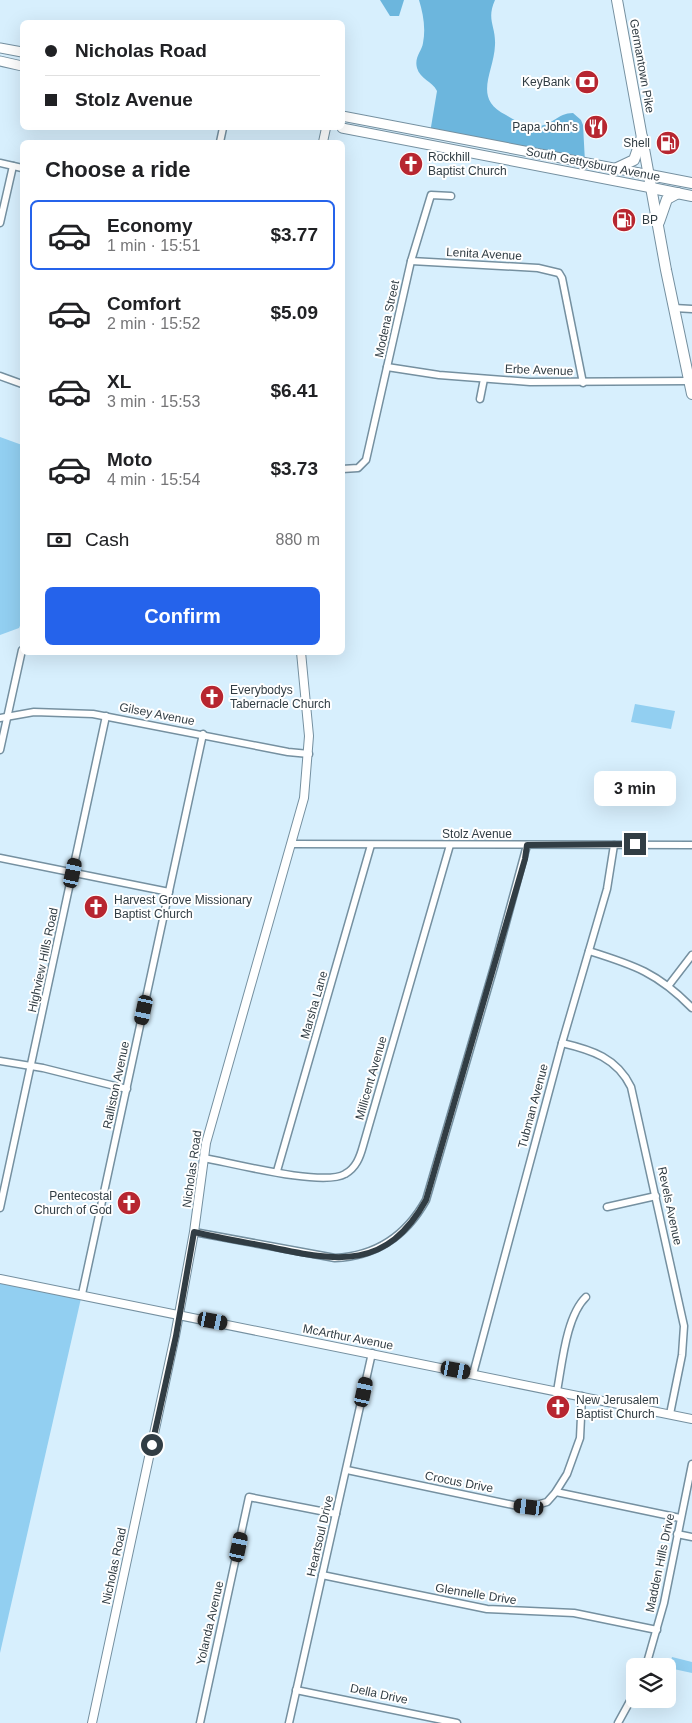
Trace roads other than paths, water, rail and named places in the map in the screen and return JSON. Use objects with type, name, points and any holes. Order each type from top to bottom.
[{"type":"main road","name":"Germantown Pike","points":[[617,0],[658,226],[692,394]]},
{"type":"main road","points":[[0,48],[20,52]]},
{"type":"main road","points":[[0,61],[20,66]]},
{"type":"main road","name":"South Gettysburg Avenue","points":[[345,117],[692,183]]},
{"type":"main road","name":"South Gettysburg Avenue","points":[[345,129],[692,196]]},
{"type":"main road","points":[[617,168],[634,160],[643,136]]},
{"type":"main road","points":[[658,226],[664,204],[678,193]]},
{"type":"street","points":[[0,163],[20,168]]},
{"type":"street","points":[[0,223],[13,166]]},
{"type":"street","name":"Modena Street","points":[[345,469],[360,467],[366,460],[411,261],[431,195],[451,196]]},
{"type":"street","name":"Lenita Avenue","points":[[411,261],[494,264],[556,271],[562,278],[583,383]]},
{"type":"street","points":[[674,308],[692,309]]},
{"type":"street","name":"Erbe Avenue","points":[[388,368],[484,379],[583,383],[689,381]]},
{"type":"street","points":[[0,376],[20,383]]},
{"type":"street","points":[[480,399],[484,379]]},
{"type":"street","points":[[0,750],[21,655]]},
{"type":"street","name":"Nicholas Road","points":[[92,1723],[178,1314],[194,1232],[204,1158],[216,1102],[304,798],[309,754],[308,716],[301,655]]},
{"type":"street","name":"Gilsey Avenue","points":[[0,718],[34,712],[66,711],[106,716],[288,752],[309,754]]},
{"type":"street","name":"Highview Hills Road","points":[[0,1208],[106,716]]},
{"type":"street","name":"Ralliston Avenue","points":[[82,1294],[203,734]]},
{"type":"street","name":"Stolz Avenue","points":[[291,844],[692,845]]},
{"type":"street","name":"Marsha Lane","points":[[278,1171],[371,845]]},
{"type":"street","name":"Millicent Avenue","points":[[204,1158],[313,1179],[329,1179],[344,1175],[357,1162],[450,845]]},
{"type":"street","points":[[194,1232],[335,1258],[355,1257],[376,1250],[395,1239],[408,1226],[426,1200],[502,940],[527,845]]},
{"type":"street","name":"Tubman Avenue","points":[[473,1374],[562,1043],[607,889],[614,845]]},
{"type":"street","points":[[0,858],[169,892]]},
{"type":"street","points":[[589,951],[636,966],[669,985],[692,1008]]},
{"type":"street","points":[[669,985],[692,955]]},
{"type":"street","name":"Revels Avenue","points":[[562,1043],[590,1050],[606,1057],[628,1081],[636,1104],[684,1326],[682,1355],[670,1414]]},
{"type":"street","points":[[0,1061],[127,1089]]},
{"type":"street","points":[[607,1207],[656,1196]]},
{"type":"street","name":"McArthur Avenue","points":[[0,1279],[82,1294],[692,1419]]},
{"type":"street","points":[[557,1391],[570,1329],[578,1308],[586,1297]]},
{"type":"street","name":"Heartsoul Drive","points":[[289,1723],[372,1354]]},
{"type":"street","points":[[582,1396],[582,1422],[578,1446],[572,1464],[556,1492],[680,1518]]},
{"type":"street","name":"Madden Hills Drive","points":[[648,1658],[657,1630],[692,1464]]},
{"type":"street","name":"Crocus Drive","points":[[347,1470],[529,1507],[547,1502],[556,1492]]},
{"type":"street","name":"Yolanda Avenue","points":[[200,1723],[249,1497],[336,1514]]},
{"type":"street","points":[[678,1534],[692,1537]]},
{"type":"street","name":"Glennelle Drive","points":[[322,1575],[487,1609],[574,1614],[657,1630]]},
{"type":"street","name":"Della Drive","points":[[296,1690],[456,1723]]},
{"type":"street","points":[[618,1723],[626,1708]]},
{"type":"place","name":"KeyBank","points":[[587,82]]},
{"type":"place","name":"Papa John's","points":[[596,127]]},
{"type":"place","name":"Shell","points":[[668,143]]},
{"type":"place","name":"Rockhill Baptist Church","points":[[411,164]]},
{"type":"place","name":"BP","points":[[624,220]]},
{"type":"place","name":"Everybodys Tabernacle Church","points":[[212,697]]},
{"type":"place","name":"Harvest Grove Missionary Baptist Church","points":[[96,907]]},
{"type":"place","name":"Pentecostal Church of God","points":[[129,1203]]},
{"type":"place","name":"New Jerusalem Baptist Church","points":[[558,1407]]}]
